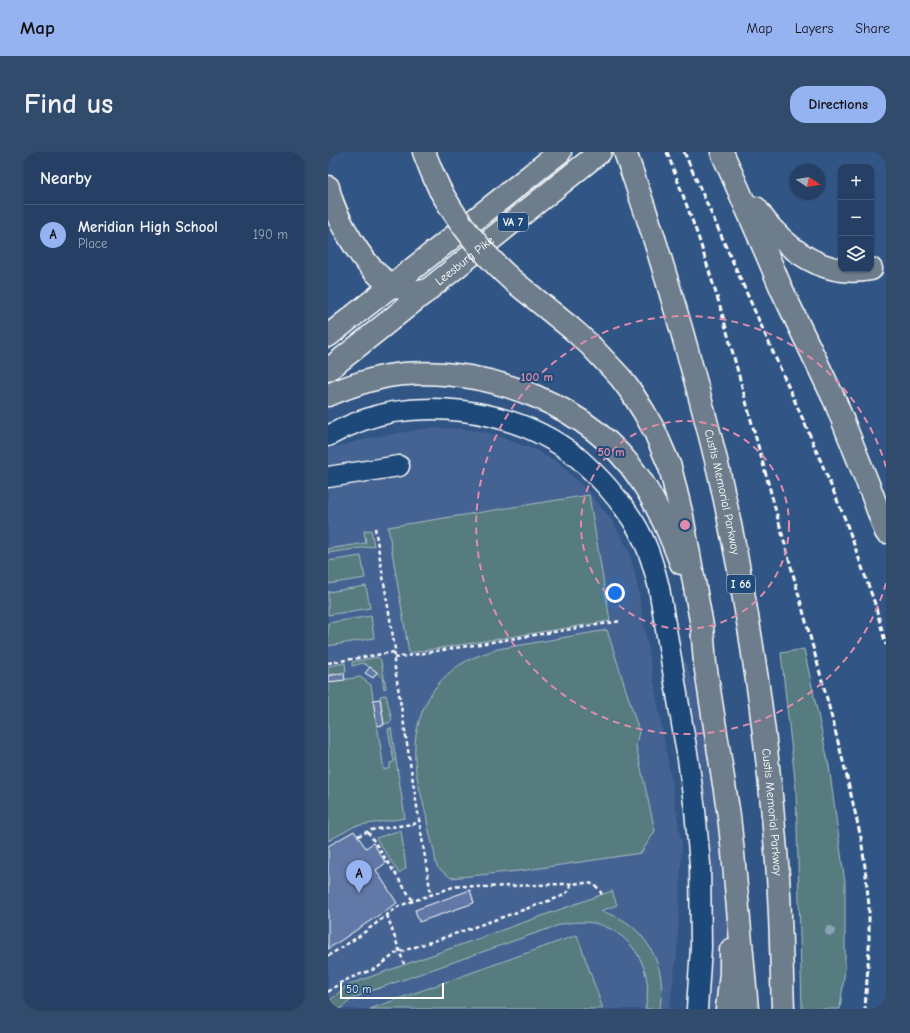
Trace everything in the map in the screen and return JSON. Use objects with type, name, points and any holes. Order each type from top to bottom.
[{"type":"main road","points":[[418,152],[428,161],[440,190],[475,243],[512,280],[590,345],[606,361],[632,393],[655,432],[670,468],[679,501],[702,626],[705,664],[733,853],[747,1009]]},
{"type":"main road","name":"VA 7","points":[[328,336],[560,152]]},
{"type":"main road","name":"Leesburg Pike","points":[[328,370],[600,152]]},
{"type":"main road","points":[[722,152],[781,288],[835,401],[886,532]]},
{"type":"main road","name":"Custis Memorial Parkway","points":[[628,161],[666,275],[699,392],[719,472],[737,557],[764,731],[776,844],[783,1009]]},
{"type":"main road","points":[[733,178],[772,229],[789,247],[806,259],[823,266],[838,269]]},
{"type":"main road","points":[[328,187],[338,216],[348,236],[363,258],[380,277],[392,285],[413,291],[426,292]]},
{"type":"main road","points":[[874,268],[886,264]]},
{"type":"main road","points":[[328,395],[388,376],[418,373],[448,374],[479,378],[510,386],[557,407],[585,424],[621,455],[640,478],[656,505],[681,564],[695,628],[705,664]]},
{"type":"main road","points":[[727,1009],[730,973],[733,853]]},
{"type":"street","points":[[328,436],[338,430],[392,413],[432,409],[487,415],[506,420],[532,430],[555,442],[576,456],[597,475],[629,514],[653,562],[658,581],[688,759],[700,864],[701,947],[697,1009]]},
{"type":"street","points":[[328,478],[399,466]]},
{"type":"path","points":[[375,528],[431,895]]},
{"type":"path","points":[[394,658],[621,621]]},
{"type":"path","points":[[328,663],[394,652]]},
{"type":"path","points":[[358,836],[371,830],[419,822]]},
{"type":"path","points":[[368,832],[413,901]]},
{"type":"path","points":[[328,992],[350,978],[377,968],[393,954],[560,897],[568,892],[571,884]]},
{"type":"path","points":[[328,956],[358,937],[400,906],[453,887],[469,886],[484,888],[592,884],[602,895]]},
{"type":"path","points":[[387,915],[404,964]]},
{"type":"shaded area","points":[[430,428],[461,429],[485,432],[535,450],[557,462],[588,491],[613,522],[629,551],[637,584],[682,844],[677,952],[669,1009],[328,1009],[328,449],[375,437]]},
{"type":"shaded area","points":[[646,566],[726,762],[735,850],[734,1009],[687,1009],[695,919],[691,819]]},
{"type":"green space","points":[[589,495],[610,621],[409,653],[388,527]]},
{"type":"green space","points":[[371,530],[374,546],[328,553],[328,549],[366,543],[364,531]]},
{"type":"green space","points":[[361,556],[365,578],[328,584],[328,561]]},
{"type":"green space","points":[[366,586],[370,608],[328,615],[328,592]]},
{"type":"green space","points":[[371,616],[374,638],[328,646],[328,623]]},
{"type":"green space","points":[[607,630],[639,731],[636,746],[655,831],[641,853],[527,870],[451,878],[439,869],[436,864],[415,761],[417,729],[428,699],[447,674],[460,665],[478,656],[498,649]]},
{"type":"green space","points":[[804,649],[829,766],[845,883],[845,969],[840,1009],[802,1009],[796,789],[781,653]]},
{"type":"green space","points":[[377,657],[381,661],[386,688],[384,689],[382,677],[377,672],[363,663],[352,666],[352,662]]},
{"type":"green space","points":[[345,663],[346,672],[328,675],[328,666]]},
{"type":"green space","points":[[360,677],[371,685],[384,770],[390,768],[390,763],[394,762],[388,729],[391,728],[405,818],[355,826],[328,841],[328,682]]},
{"type":"green space","points":[[386,695],[392,720],[391,722],[384,724],[380,696]]},
{"type":"green space","points":[[401,830],[406,868],[399,873],[376,838]]},
{"type":"green space","points":[[612,891],[617,905],[601,911],[616,916],[629,924],[646,941],[652,951],[657,962],[662,985],[659,1009],[645,1009],[647,982],[639,957],[632,946],[611,929],[598,924],[580,922],[562,924],[368,992],[352,999],[340,1009],[328,1009],[328,1002],[344,988],[353,983]]},
{"type":"green space","points":[[577,935],[603,1009],[370,1009]]},
{"type":"building","points":[[370,667],[377,672],[373,678],[365,673]]},
{"type":"building","points":[[344,673],[345,680],[328,682],[328,676]]},
{"type":"building","points":[[380,699],[384,725],[377,726],[373,700]]},
{"type":"building","points":[[354,831],[366,848],[373,843],[386,863],[376,870],[397,903],[328,949],[328,846]]},
{"type":"building","points":[[470,890],[474,903],[419,922],[415,910]]},
{"type":"railway","points":[[667,152],[698,236],[720,306],[846,773],[861,838],[869,906],[869,950],[865,1009]]},
{"type":"railway","points":[[684,152],[809,433],[845,519],[875,604],[886,645]]},
{"type":"place","name":"Meridian High School","points":[[359,893]]}]
